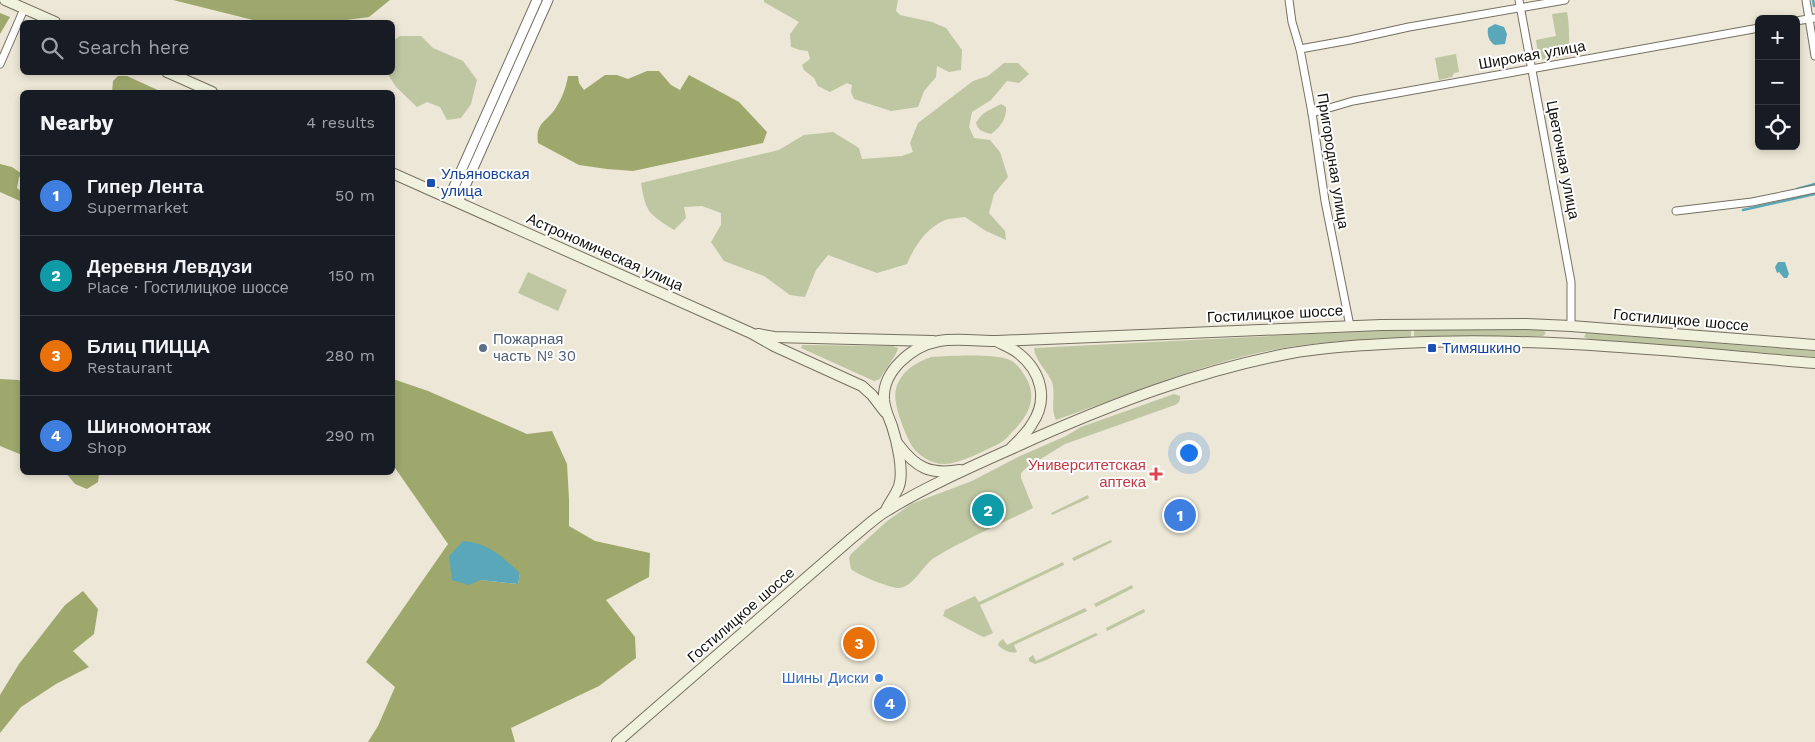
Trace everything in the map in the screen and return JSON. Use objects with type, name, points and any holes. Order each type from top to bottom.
[{"type":"main road","points":[[5,0],[50,20]]},
{"type":"main road","points":[[174,75],[208,90]]},
{"type":"main road","name":"Астрономическая улица","points":[[395,174],[751,333],[774,346],[862,386],[888,414]]},
{"type":"main road","name":"Гостилицкое шоссе","points":[[886,511],[899,487],[901,476],[897,444],[884,400],[885,387],[889,376],[897,364],[908,355],[940,341],[997,341],[1350,326],[1478,324],[1571,326],[1815,345]]},
{"type":"main road","points":[[1570,343],[1571,326]]},
{"type":"main road","name":"Астрономическая улица","points":[[751,333],[774,337],[940,341]]},
{"type":"main road","name":"Гостилицкое шоссе","points":[[617,742],[852,538],[886,511],[1009,450],[1110,406],[1187,378],[1286,354],[1353,346],[1461,340],[1570,343],[1815,363]]},
{"type":"main road","points":[[997,341],[1017,352],[1028,362],[1040,383],[1042,394],[1042,405],[1033,424],[1009,450]]},
{"type":"main road","points":[[897,444],[907,456],[926,469],[938,473],[968,469]]},
{"type":"street","points":[[453,200],[537,0]]},
{"type":"street","points":[[453,200],[548,0]]},
{"type":"street","name":"Пригородная улица","points":[[1290,0],[1292,22],[1300,49],[1312,112],[1325,201],[1350,326]]},
{"type":"street","points":[[1300,49],[1520,4],[1565,0]]},
{"type":"street","points":[[1806,0],[1812,18],[1815,56]]},
{"type":"street","name":"Цветочная улица","points":[[1520,4],[1570,282],[1571,326]]},
{"type":"street","points":[[0,64],[24,9]]},
{"type":"street","name":"Широкая улица","points":[[1312,112],[1353,101],[1755,29]]},
{"type":"street","points":[[1676,210],[1752,202],[1815,190]]},
{"type":"green space","points":[[173,0],[390,0],[369,17],[346,20],[253,20]]},
{"type":"green space","points":[[764,0],[898,0],[896,11],[900,15],[932,22],[946,28],[962,50],[961,70],[949,72],[937,66],[936,77],[924,91],[918,107],[891,111],[854,99],[851,92],[852,85],[847,83],[830,92],[818,86],[814,78],[804,70],[802,65],[810,59],[808,51],[791,47],[790,34],[799,22],[764,2]]},
{"type":"green space","points":[[1567,12],[1571,56],[1539,60],[1536,40],[1556,36],[1552,14]]},
{"type":"green space","points":[[0,13],[10,17],[0,34]]},
{"type":"green space","points":[[400,36],[421,36],[433,48],[463,61],[477,80],[471,104],[461,118],[447,120],[440,107],[427,102],[417,107],[396,87],[388,75],[395,75],[395,40]]},
{"type":"green space","points":[[1456,54],[1459,72],[1454,73],[1452,77],[1439,80],[1435,58]]},
{"type":"green space","points":[[1004,63],[1018,63],[1029,74],[1019,83],[1007,81],[991,100],[972,112],[969,127],[974,138],[990,140],[1000,152],[1008,177],[994,194],[989,213],[1005,231],[1006,240],[986,231],[965,217],[952,218],[938,223],[926,233],[913,251],[907,264],[877,273],[828,255],[816,270],[805,297],[790,295],[764,276],[724,261],[711,242],[721,225],[721,213],[702,206],[684,207],[686,218],[674,230],[653,216],[647,207],[641,183],[779,150],[804,135],[833,132],[859,148],[862,159],[902,156],[913,152],[910,143],[918,123],[973,81],[988,76]]},
{"type":"green space","points":[[647,71],[659,71],[671,85],[680,90],[689,75],[739,102],[767,132],[763,143],[633,171],[579,165],[538,143],[538,130],[559,102],[568,76],[578,76],[579,83],[584,90],[605,75],[617,75],[628,79]]},
{"type":"green space","points":[[118,76],[127,76],[158,90],[112,90],[113,81]]},
{"type":"green space","points":[[1001,104],[1006,107],[1006,111],[1000,126],[991,134],[984,132],[976,123],[987,111]]},
{"type":"green space","points":[[0,164],[12,167],[20,173],[17,188],[20,190],[20,201],[0,192]]},
{"type":"green space","points":[[528,272],[567,290],[558,311],[518,293]]},
{"type":"green space","points":[[1411,329],[1411,337],[1350,340],[1304,345],[1230,360],[1056,420],[1053,411],[1052,382],[1037,357],[1034,348]]},
{"type":"green space","points":[[1414,329],[1543,330],[1546,333],[1543,336],[1414,336]]},
{"type":"green space","points":[[1586,333],[1815,351],[1815,357],[1589,339],[1584,337]]},
{"type":"green space","points":[[802,345],[893,346],[898,348],[880,379],[874,381],[801,348]]},
{"type":"green space","points":[[993,356],[1012,361],[1022,371],[1030,388],[1030,403],[1025,417],[1004,440],[972,456],[957,462],[944,464],[926,459],[915,450],[909,441],[900,418],[895,395],[901,377],[909,368],[931,357]]},
{"type":"green space","points":[[0,379],[19,380],[20,454],[0,446]]},
{"type":"green space","points":[[395,380],[428,391],[527,434],[552,431],[567,464],[569,526],[595,541],[650,553],[649,577],[606,600],[635,637],[636,658],[599,686],[511,728],[515,742],[368,742],[378,726],[395,687],[366,662],[448,544],[395,468]],"holes":[[[520,573],[518,584],[480,580]]]},
{"type":"green space","points":[[1174,394],[1180,396],[1179,402],[1175,405],[1065,444],[1026,468],[1021,473],[1021,478],[1033,508],[934,558],[905,586],[896,588],[867,578],[851,569],[849,558],[851,554],[886,522],[911,504],[972,481],[1081,427]]},
{"type":"green space","points":[[68,475],[99,475],[98,482],[87,489],[75,484]]},
{"type":"green space","points":[[1088,495],[1089,498],[1052,515],[1051,513]]},
{"type":"green space","points":[[1111,540],[1112,542],[1074,561],[1072,558]]},
{"type":"green space","points":[[1063,562],[1064,565],[980,605],[993,633],[984,637],[981,636],[943,616],[945,610],[975,596],[979,602]]},
{"type":"green space","points":[[1132,585],[1133,588],[1096,607],[1094,604]]},
{"type":"green space","points":[[83,591],[98,609],[94,634],[73,651],[89,667],[56,684],[21,707],[0,733],[0,695],[19,664],[65,605]]},
{"type":"green space","points":[[1085,608],[1087,611],[1014,645],[1017,652],[1007,651],[998,645],[1003,639],[1007,645]]},
{"type":"green space","points":[[1144,609],[1145,612],[1107,631],[1106,628]]},
{"type":"green space","points":[[1096,633],[1098,635],[1044,661],[1035,664],[1029,661],[1029,658],[1033,655],[1036,661]]},
{"type":"water","points":[[1495,24],[1504,27],[1507,34],[1505,44],[1495,45],[1488,36],[1488,28]]},
{"type":"water","points":[[1778,262],[1785,262],[1789,274],[1787,278],[1784,278],[1779,272],[1777,273],[1775,267]]},
{"type":"water","points":[[463,541],[480,544],[494,551],[520,573],[518,584],[480,580],[469,585],[452,580],[449,556]]},
{"type":"waterway","points":[[1813,0],[1814,6]]},
{"type":"waterway","points":[[1797,189],[1815,184]]},
{"type":"waterway","points":[[1743,210],[1815,194]]},
{"type":"place","name":"Ульяновская улица","points":[[431,183]]},
{"type":"place","name":"Пожарная часть № 30","points":[[483,348]]},
{"type":"place","name":"Тимяшкино","points":[[1432,348]]},
{"type":"place","name":"Университетская аптека","points":[[1156,474]]},
{"type":"place","name":"Деревня Левдузи","points":[[988,510]]},
{"type":"place","name":"Гипер Лента","points":[[1180,515]]},
{"type":"place","name":"Блиц ПИЦЦА","points":[[859,643]]},
{"type":"place","name":"Шины Диски","points":[[879,678]]},
{"type":"place","name":"Шиномонтаж","points":[[890,703]]}]
